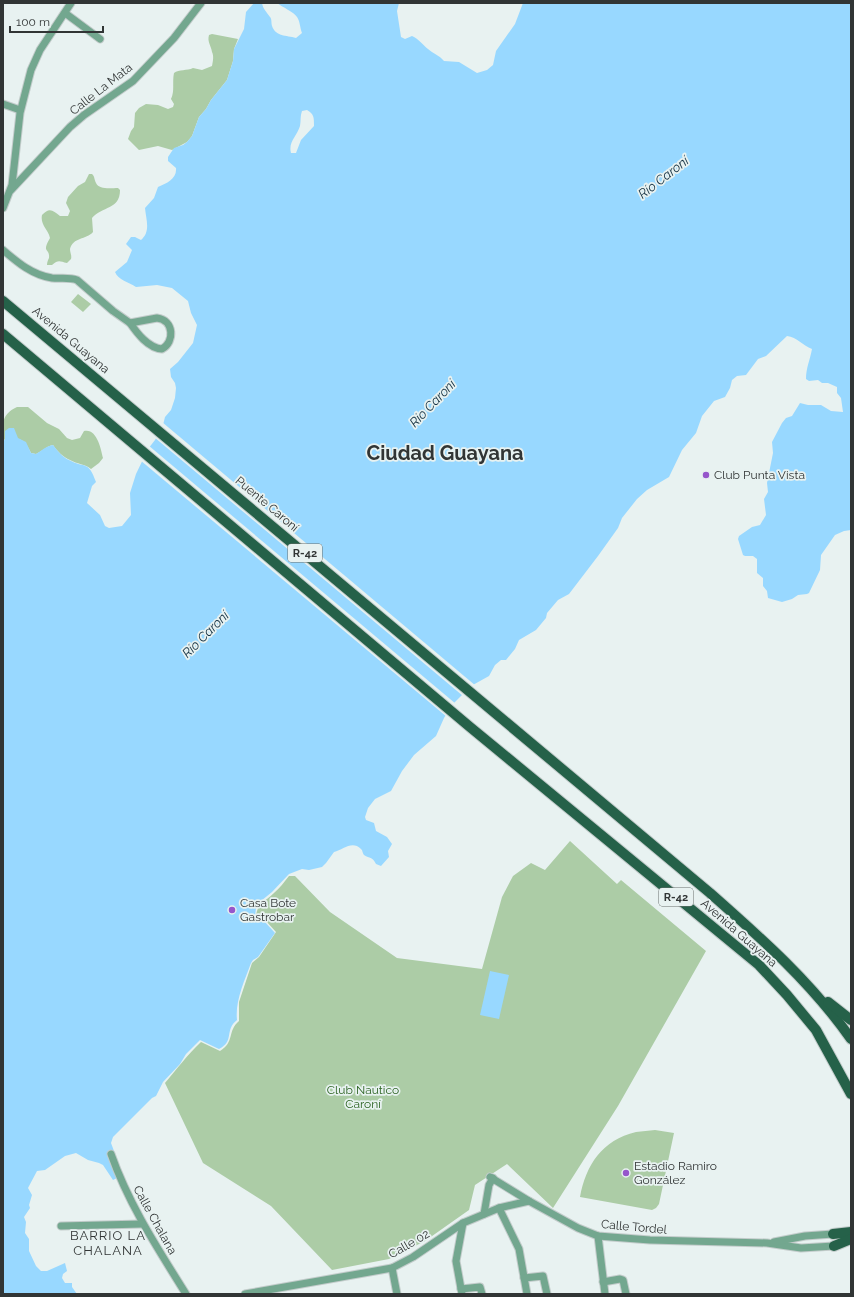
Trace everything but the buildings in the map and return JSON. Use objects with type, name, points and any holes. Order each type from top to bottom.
[{"type":"main road","name":"Avenida Guayana","points":[[3,300],[122,400]]},
{"type":"main road","name":"Avenida Guayana","points":[[3,334],[470,727],[759,965],[787,995],[816,1030],[851,1094]]},
{"type":"main road","name":"Puente Caroní","points":[[122,400],[488,706]]},
{"type":"main road","name":"Avenida Guayana","points":[[488,706],[772,947],[811,988],[840,1023],[851,1039]]},
{"type":"main road","points":[[811,988],[851,1020]]},
{"type":"main road","points":[[833,1234],[851,1232]]},
{"type":"main road","points":[[834,1246],[851,1238]]},
{"type":"street","points":[[3,206],[11,190],[20,110],[34,61],[72,3]]},
{"type":"street","name":"Calle La Mata","points":[[11,190],[76,122],[133,80],[178,34],[201,3]]},
{"type":"street","points":[[65,13],[100,39]]},
{"type":"street","points":[[3,104],[20,110]]},
{"type":"street","points":[[3,250],[23,266],[37,274],[51,278],[71,278],[77,280],[113,311],[130,323],[145,340],[157,348],[162,349],[170,342],[171,330],[163,319],[157,318],[130,323]]},
{"type":"street","name":"Calle Chalana","points":[[111,1154],[125,1190],[142,1224],[186,1294]]},
{"type":"street","name":"Calle Tordel","points":[[484,1214],[491,1178],[529,1202],[578,1228],[598,1236],[650,1240],[767,1243],[801,1248],[834,1246]]},
{"type":"street","name":"Calle 02","points":[[245,1294],[392,1268],[413,1257],[463,1223],[499,1208],[529,1202]]},
{"type":"street","points":[[499,1208],[519,1249],[527,1294]]},
{"type":"street","points":[[463,1223],[456,1261],[462,1292],[480,1287],[482,1294]]},
{"type":"street","points":[[61,1226],[142,1224]]},
{"type":"street","name":"Calle Tordel","points":[[767,1243],[805,1236],[833,1234]]},
{"type":"street","points":[[598,1236],[605,1294]]},
{"type":"street","points":[[392,1268],[396,1294]]},
{"type":"street","points":[[524,1278],[539,1275],[543,1276],[547,1294]]},
{"type":"street","points":[[603,1282],[620,1279],[623,1280],[626,1294]]},
{"type":"green space","points":[[212,34],[238,39],[234,49],[233,61],[227,80],[199,117],[192,136],[187,142],[172,150],[158,146],[139,150],[128,139],[134,127],[135,113],[139,108],[146,104],[158,105],[168,109],[173,107],[174,104],[171,99],[173,93],[174,73],[193,68],[202,70],[212,66],[213,55],[208,40],[209,35]]},
{"type":"green space","points":[[89,174],[93,175],[96,183],[100,187],[118,188],[120,190],[117,201],[92,218],[93,232],[90,235],[74,242],[70,249],[71,259],[67,263],[58,261],[52,265],[47,265],[49,255],[46,246],[50,238],[42,222],[42,215],[51,210],[60,216],[68,216],[70,211],[66,203],[68,197],[78,186],[85,182]]},
{"type":"green space","points":[[78,294],[91,304],[83,312],[71,302]]},
{"type":"green space","points":[[17,407],[28,407],[47,423],[59,429],[67,438],[72,440],[80,438],[84,431],[92,433],[98,440],[103,458],[91,469],[65,457],[58,452],[53,445],[36,454],[31,453],[26,444],[21,440],[5,439],[3,442],[3,426],[5,417]]},
{"type":"green space","name":"Club Nautico Caroní","points":[[570,841],[617,884],[621,880],[706,951],[618,1106],[553,1208],[507,1164],[475,1185],[469,1210],[425,1241],[389,1259],[332,1270],[271,1206],[203,1163],[165,1083],[201,1042],[220,1051],[228,1044],[233,1029],[239,1021],[239,1002],[252,963],[259,957],[276,932],[266,921],[256,916],[258,908],[289,876],[295,876],[330,912],[397,958],[482,969],[502,897],[513,876],[531,863],[545,870]]},
{"type":"green space","name":"Estadio Ramiro González","points":[[655,1130],[674,1133],[659,1204],[656,1208],[652,1210],[580,1197],[586,1174],[591,1164],[605,1148],[624,1136],[636,1132]]},
{"type":"water","name":"Río Caroní","points":[[254,3],[262,3],[271,18],[274,30],[279,34],[296,38],[302,33],[298,19],[293,13],[277,3],[399,3],[397,11],[401,37],[405,39],[412,36],[444,61],[459,62],[477,73],[487,70],[493,65],[496,51],[515,24],[523,3],[851,3],[851,530],[835,535],[821,555],[820,570],[809,593],[798,595],[792,599],[782,602],[768,598],[767,591],[763,586],[763,578],[757,573],[757,559],[753,556],[743,555],[738,539],[739,536],[752,527],[760,525],[766,515],[764,499],[768,492],[767,483],[773,453],[772,442],[782,423],[786,418],[792,416],[800,403],[808,405],[821,405],[831,411],[843,412],[841,398],[837,393],[837,387],[828,383],[822,383],[818,380],[809,381],[806,379],[812,349],[794,338],[787,336],[766,356],[758,359],[746,375],[737,376],[732,380],[725,397],[714,401],[702,416],[696,433],[682,450],[669,477],[647,490],[637,499],[622,518],[618,528],[598,556],[569,594],[558,600],[536,630],[519,640],[515,649],[506,660],[501,660],[495,665],[489,676],[471,686],[452,705],[436,736],[414,755],[402,771],[391,791],[375,799],[368,808],[365,817],[366,820],[374,823],[376,831],[387,837],[392,844],[388,851],[389,857],[381,866],[364,855],[358,846],[351,845],[334,852],[322,867],[309,870],[302,869],[289,874],[261,901],[256,908],[255,916],[256,918],[265,922],[275,933],[258,957],[251,963],[237,1006],[237,1020],[231,1028],[227,1042],[219,1049],[200,1040],[186,1054],[180,1064],[163,1082],[156,1096],[152,1098],[113,1137],[111,1143],[123,1175],[113,1180],[103,1165],[88,1160],[76,1153],[65,1156],[45,1170],[37,1171],[28,1188],[32,1195],[29,1205],[30,1208],[24,1217],[26,1222],[25,1233],[29,1239],[29,1251],[36,1266],[41,1271],[47,1271],[65,1263],[67,1271],[63,1274],[62,1278],[65,1283],[72,1283],[72,1287],[77,1294],[3,1294],[3,442],[5,439],[5,431],[9,428],[14,428],[18,438],[26,442],[31,453],[36,454],[53,445],[66,459],[86,466],[91,471],[96,482],[92,486],[87,503],[100,515],[105,526],[109,528],[122,526],[131,515],[130,493],[136,474],[148,449],[163,425],[165,417],[171,410],[175,398],[176,388],[171,377],[170,369],[178,362],[193,343],[197,325],[191,313],[188,301],[172,288],[157,285],[136,287],[121,279],[115,272],[127,262],[132,250],[126,244],[131,237],[141,240],[146,233],[147,225],[145,208],[154,198],[158,187],[171,180],[175,175],[176,168],[168,161],[168,157],[174,148],[183,145],[192,136],[199,117],[227,80],[233,61],[234,49],[244,29],[246,12]],"holes":[[[307,110],[313,116],[314,126],[301,140],[296,153],[291,153],[290,149],[299,130],[302,111]]]},
{"type":"water","points":[[490,971],[509,975],[499,1019],[480,1015]]},
{"type":"pier","points":[[162,422],[476,686],[463,696],[154,437]]},
{"type":"pier","points":[[148,445],[456,704],[447,717],[140,460]]},
{"type":"place","name":"Club Punta Vista","points":[[706,475]]},
{"type":"place","name":"Casa Bote Gastrobar","points":[[232,910]]},
{"type":"place","name":"Estadio Ramiro González","points":[[626,1173]]},
{"type":"district","name":"Ciudad Guayana","points":[[445,453]]},
{"type":"district","name":"BARRIO LA CHALANA","points":[[108,1242]]}]
